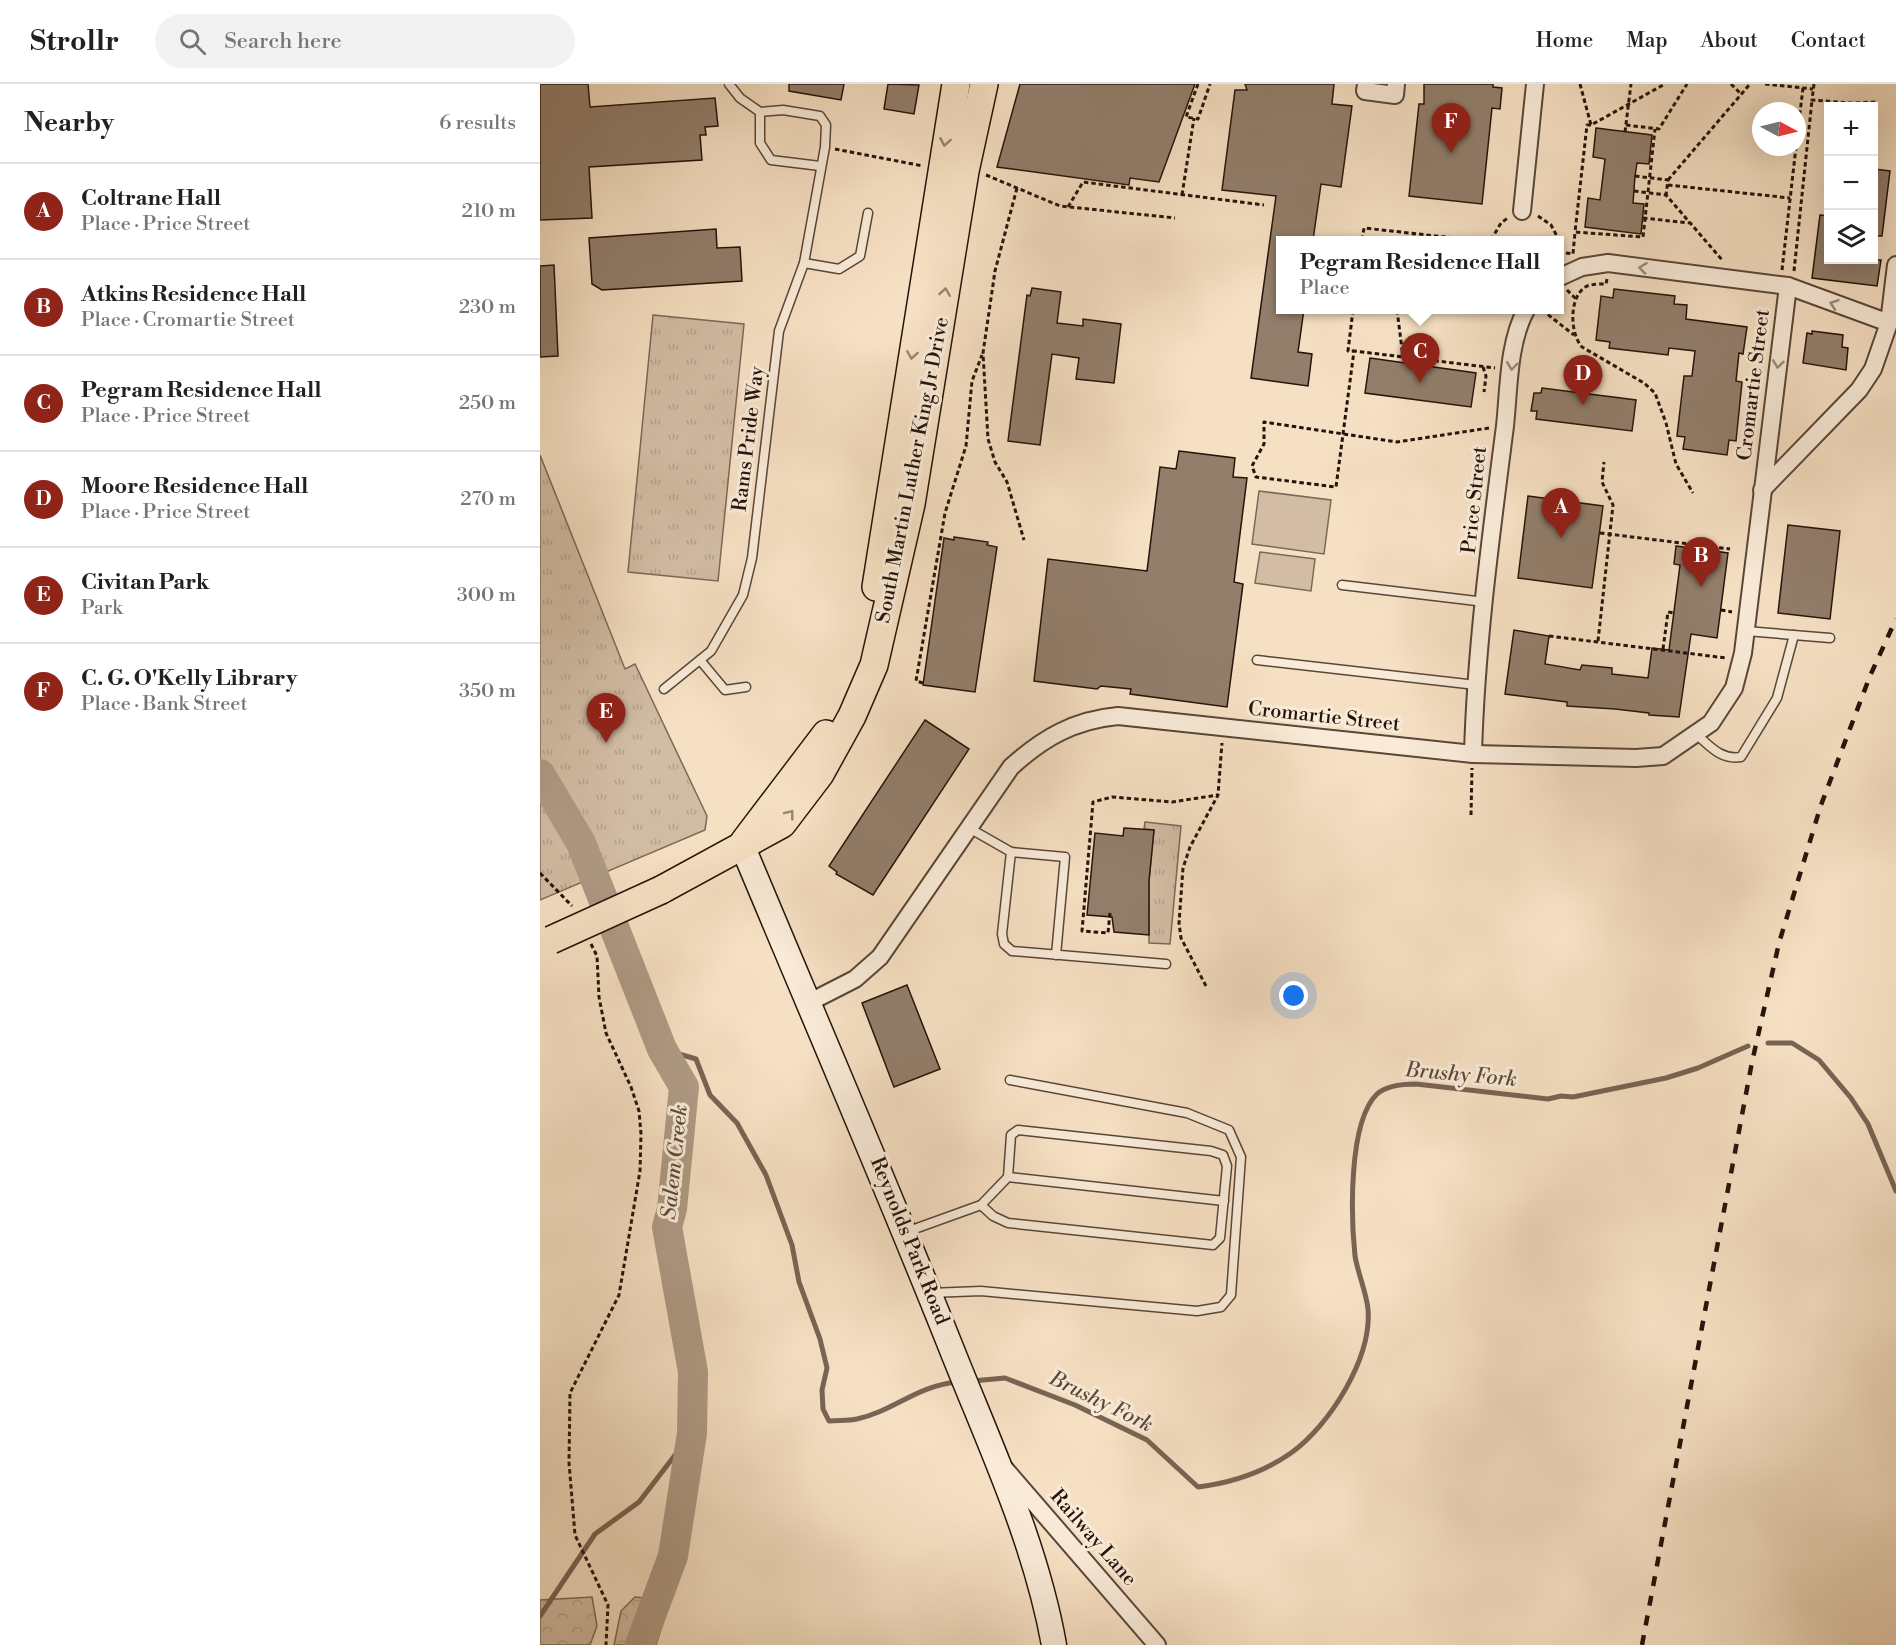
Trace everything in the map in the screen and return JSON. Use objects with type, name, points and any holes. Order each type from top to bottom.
[{"type":"main road","name":"South Martin Luther King Jr Drive","points":[[546,942],[662,890],[782,824],[820,774],[852,716],[874,665],[911,504],[953,170],[956,84]]},
{"type":"main road","name":"South Martin Luther King Jr Drive","points":[[953,170],[984,84]]},
{"type":"main road","name":"Reynolds Park Road","points":[[742,845],[906,1232],[997,1459],[1030,1546],[1054,1645]]},
{"type":"street","points":[[1366,84],[1365,91],[1395,95],[1396,84]]},
{"type":"street","points":[[1522,211],[1535,84]]},
{"type":"street","points":[[1564,275],[1582,267],[1608,263],[1787,283],[1889,323]]},
{"type":"street","name":"Cromartie Street","points":[[1762,489],[1859,390],[1873,369],[1889,323],[1896,265]]},
{"type":"street","name":"Cromartie Street","points":[[808,1003],[855,979],[880,957],[998,784],[1033,747],[1066,728],[1096,718],[1118,716],[1473,754],[1636,758],[1663,756],[1711,723],[1734,688],[1746,631],[1787,283]]},
{"type":"street","name":"Price Street","points":[[1473,754],[1475,691],[1503,440],[1516,335],[1524,314]]},
{"type":"street","name":"Railway Lane","points":[[997,1459],[1157,1645]]},
{"type":"lane","points":[[729,84],[740,98],[760,112],[783,110],[820,116],[826,124],[825,147]]},
{"type":"lane","points":[[760,112],[760,142],[771,160],[820,166]]},
{"type":"lane","name":"Rams Pride Way","points":[[664,689],[711,651],[743,595],[752,558],[779,331],[804,263],[825,147]]},
{"type":"lane","points":[[804,263],[839,269],[860,256],[868,213]]},
{"type":"lane","points":[[1342,585],[1485,602]]},
{"type":"lane","points":[[1746,631],[1830,638]]},
{"type":"lane","points":[[1696,734],[1718,754],[1730,759],[1741,757],[1750,746],[1777,698],[1794,635]]},
{"type":"lane","points":[[700,660],[725,690],[746,687]]},
{"type":"lane","points":[[1257,660],[1475,691]]},
{"type":"lane","points":[[969,828],[1011,852],[1065,857],[1056,955]]},
{"type":"lane","points":[[1011,852],[1002,934],[1004,944],[1012,951],[1166,964]]},
{"type":"lane","points":[[930,1293],[981,1291],[1197,1311],[1221,1307],[1232,1295],[1241,1157],[1229,1130],[1187,1113],[1010,1080]]},
{"type":"lane","points":[[906,1232],[981,1205],[1008,1177],[1011,1135],[1018,1130],[1211,1151],[1222,1155],[1227,1166],[1220,1238],[1213,1245],[1008,1223],[993,1216],[981,1205]]},
{"type":"lane","points":[[1008,1177],[1224,1201]]},
{"type":"path","points":[[1198,84],[1186,117],[1198,119],[1210,84]]},
{"type":"path","points":[[1581,84],[1590,125]]},
{"type":"path","points":[[1625,132],[1631,84]]},
{"type":"path","points":[[1564,253],[1573,254],[1587,126],[1665,84]]},
{"type":"path","points":[[1626,125],[1659,129],[1687,84]]},
{"type":"path","points":[[1731,84],[1741,94]]},
{"type":"path","points":[[1666,195],[1668,183],[1750,84]]},
{"type":"path","points":[[1765,84],[1813,89]]},
{"type":"path","points":[[1787,283],[1814,84]]},
{"type":"path","points":[[1801,102],[1803,88]]},
{"type":"path","points":[[1812,100],[1837,102]]},
{"type":"path","points":[[1182,195],[1194,118]]},
{"type":"path","points":[[1575,232],[1643,237],[1656,129]]},
{"type":"path","points":[[825,147],[982,173],[1060,206],[1175,218]]},
{"type":"path","points":[[1787,283],[1790,198],[1795,156]]},
{"type":"path","points":[[1635,176],[1668,183],[1790,198]]},
{"type":"path","points":[[1068,207],[1083,182],[1264,205]]},
{"type":"path","points":[[1017,188],[994,271],[983,353],[988,439],[995,462],[1007,482],[1024,540]]},
{"type":"path","points":[[1634,191],[1666,195],[1729,268]]},
{"type":"path","points":[[1493,236],[1501,223],[1522,211],[1547,221],[1557,236]]},
{"type":"path","points":[[1644,218],[1691,224]]},
{"type":"path","points":[[1363,236],[1364,228],[1434,236]]},
{"type":"path","points":[[1574,335],[1576,299],[1580,291],[1587,286],[1606,284],[1608,263]]},
{"type":"path","points":[[1570,294],[1576,299]]},
{"type":"path","points":[[1352,314],[1348,351],[1503,369]]},
{"type":"path","points":[[1398,314],[1404,357]]},
{"type":"path","points":[[1548,314],[1574,335],[1582,346],[1644,383],[1655,393],[1666,423],[1676,464],[1693,493]]},
{"type":"path","points":[[1354,351],[1343,435],[1336,487],[1256,477],[1252,466],[1264,444],[1264,422],[1343,435],[1397,442],[1491,428],[1495,424]]},
{"type":"path","points":[[923,683],[916,681],[943,524],[966,446],[972,381],[983,353]]},
{"type":"path","points":[[1483,367],[1486,376],[1484,392]]},
{"type":"path","points":[[1598,641],[1613,505],[1602,482],[1604,462]]},
{"type":"path","points":[[1599,532],[1730,549]]},
{"type":"path","points":[[1721,610],[1737,613]]},
{"type":"path","points":[[1663,649],[1668,612],[1674,613]]},
{"type":"path","points":[[1549,636],[1731,659]]},
{"type":"path","points":[[1206,986],[1178,931],[1183,868],[1190,847],[1218,795],[1223,736]]},
{"type":"path","points":[[1471,815],[1473,754]]},
{"type":"path","points":[[1110,913],[1108,933],[1082,930],[1093,802],[1112,797],[1172,802],[1218,795]]},
{"type":"path","points":[[540,873],[569,900],[573,910]]},
{"type":"path","points":[[588,938],[597,956],[599,997],[606,1034],[632,1087],[639,1111],[641,1134],[640,1171],[619,1295],[570,1393],[569,1463],[575,1535],[608,1605],[606,1645]]},
{"type":"green space","points":[[653,315],[744,324],[718,581],[628,572]]},
{"type":"green space","points":[[540,455],[625,669],[635,664],[707,816],[705,830],[540,900]]},
{"type":"green space","points":[[1259,491],[1331,500],[1324,554],[1252,544]]},
{"type":"green space","points":[[1260,552],[1315,559],[1311,591],[1255,583]]},
{"type":"green space","points":[[1145,822],[1181,826],[1170,944],[1149,943],[1149,881],[1154,830],[1144,829]]},
{"type":"green space","points":[[592,1597],[597,1626],[590,1645],[540,1645],[540,1600]]},
{"type":"green space","points":[[635,1597],[670,1601],[656,1645],[614,1645],[621,1611]]},
{"type":"building","points":[[540,84],[588,84],[590,107],[715,98],[718,126],[705,127],[706,135],[700,135],[702,160],[589,167],[592,218],[540,220]]},
{"type":"building","points":[[789,84],[844,84],[841,100],[789,91]]},
{"type":"building","points":[[888,84],[919,85],[914,114],[884,109]]},
{"type":"building","points":[[1020,84],[1195,84],[1159,182],[1130,178],[1129,185],[997,167]]},
{"type":"building","points":[[1245,84],[1334,84],[1332,104],[1352,106],[1341,187],[1321,184],[1314,236],[1276,236],[1276,314],[1303,314],[1298,352],[1312,354],[1308,386],[1251,378],[1276,196],[1222,190],[1235,90],[1247,90]]},
{"type":"building","points":[[1424,84],[1493,84],[1493,87],[1502,88],[1500,109],[1492,108],[1482,204],[1409,196],[1419,104],[1424,104]]},
{"type":"building","points":[[1596,128],[1652,135],[1649,164],[1637,163],[1635,176],[1633,203],[1644,204],[1641,234],[1585,227],[1588,198],[1600,200],[1605,159],[1593,157]]},
{"type":"building","points":[[1878,170],[1890,171],[1882,236],[1878,236]]},
{"type":"building","points":[[1820,215],[1824,216],[1824,264],[1878,264],[1878,260],[1881,260],[1877,286],[1812,278]]},
{"type":"building","points":[[716,229],[717,248],[740,247],[742,281],[602,290],[592,284],[589,238]]},
{"type":"building","points":[[554,265],[558,356],[540,357],[540,266]]},
{"type":"building","points":[[1032,288],[1061,292],[1057,323],[1083,326],[1083,319],[1121,324],[1114,383],[1076,379],[1079,358],[1052,354],[1040,445],[1008,441],[1027,295],[1030,296]]},
{"type":"building","points":[[1614,289],[1675,296],[1674,304],[1687,305],[1686,319],[1747,327],[1743,354],[1739,353],[1736,381],[1742,382],[1736,441],[1729,440],[1727,455],[1683,449],[1685,437],[1677,436],[1684,376],[1692,376],[1695,351],[1669,348],[1668,355],[1609,348],[1610,342],[1596,340],[1601,296],[1613,298]]},
{"type":"building","points":[[1812,331],[1843,335],[1842,347],[1848,348],[1846,370],[1803,363],[1807,333],[1812,334]]},
{"type":"building","points":[[1370,358],[1476,373],[1471,407],[1365,393]]},
{"type":"building","points":[[1542,388],[1636,400],[1632,431],[1536,419],[1537,411],[1531,411],[1534,393],[1541,393]]},
{"type":"building","points":[[1179,451],[1235,458],[1233,477],[1247,478],[1234,582],[1243,584],[1227,707],[1130,694],[1131,689],[1101,686],[1097,689],[1034,681],[1048,559],[1147,571],[1160,467],[1176,469]]},
{"type":"building","points":[[1528,496],[1603,506],[1592,588],[1518,578]]},
{"type":"building","points":[[1788,525],[1840,531],[1830,619],[1778,613]]},
{"type":"building","points":[[954,537],[988,542],[987,545],[997,547],[975,692],[923,685],[944,538],[954,540]]},
{"type":"building","points":[[1676,546],[1728,553],[1717,638],[1691,634],[1679,717],[1567,706],[1567,702],[1505,694],[1514,630],[1549,636],[1545,664],[1580,670],[1582,665],[1612,668],[1612,674],[1648,678],[1652,648],[1669,650],[1680,565],[1674,564]]},
{"type":"building","points":[[925,720],[969,749],[873,895],[836,874],[837,872],[829,866]]},
{"type":"building","points":[[1124,828],[1154,830],[1149,881],[1149,935],[1114,932],[1112,917],[1087,915],[1095,833],[1123,836]]},
{"type":"building","points":[[907,985],[940,1069],[894,1087],[862,1003]]},
{"type":"waterway","name":"Salem Creek","points":[[540,774],[581,843],[662,1049],[684,1087],[672,1209],[667,1227],[693,1372],[692,1433],[673,1556],[640,1645]]},
{"type":"waterway","name":"Brushy Fork","points":[[1768,1043],[1792,1043],[1819,1060],[1851,1098],[1868,1124],[1896,1191]]},
{"type":"waterway","name":"Brushy Fork","points":[[972,1381],[1005,1378],[1075,1405],[1147,1440],[1198,1487],[1222,1483],[1258,1471],[1291,1453],[1320,1426],[1346,1389],[1363,1348],[1368,1309],[1355,1256],[1354,1171],[1361,1126],[1368,1107],[1377,1094],[1390,1087],[1416,1084],[1548,1099],[1561,1096],[1573,1097],[1666,1078],[1698,1068],[1748,1046]]},
{"type":"waterway","name":"Brushy Fork","points":[[662,1049],[696,1059],[710,1095],[737,1123],[766,1175],[792,1245],[799,1282],[820,1339],[827,1368],[822,1390],[823,1409],[829,1421],[854,1420],[929,1388],[957,1382]]},
{"type":"waterway","points":[[540,1616],[595,1534],[639,1502],[692,1433]]},
{"type":"railway","points":[[1642,1645],[1752,1062],[1779,943],[1821,805],[1870,676],[1896,619]]},
{"type":"place","name":"C. G. O'Kelly Library","points":[[1451,153]]},
{"type":"place","name":"Pegram Residence Hall","points":[[1420,383]]},
{"type":"place","name":"Moore Residence Hall","points":[[1583,405]]},
{"type":"place","name":"Coltrane Hall","points":[[1561,538]]},
{"type":"place","name":"Atkins Residence Hall","points":[[1701,587]]},
{"type":"place","name":"Civitan Park","points":[[606,743]]}]
